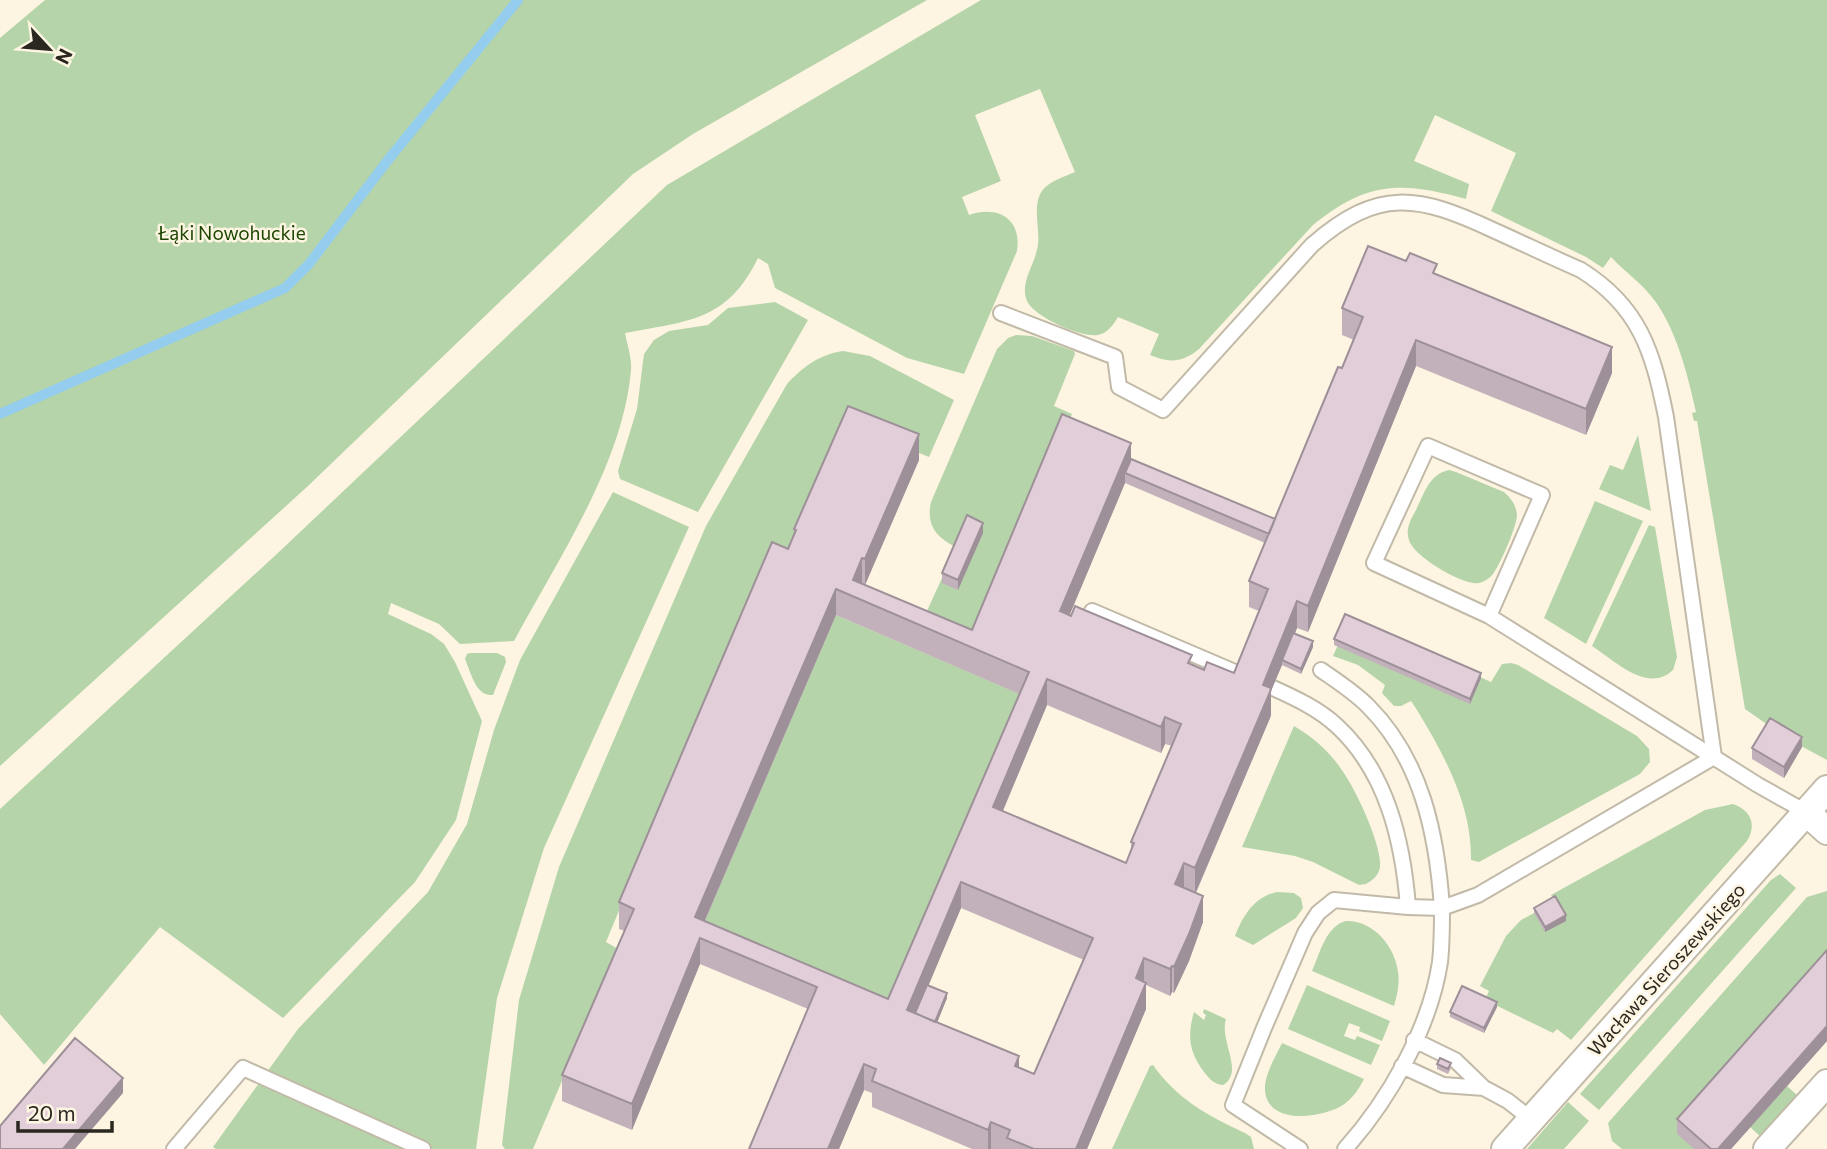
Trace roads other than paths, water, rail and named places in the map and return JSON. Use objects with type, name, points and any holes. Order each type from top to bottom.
[{"type":"street","name":"Wacława Sieroszewskiego","points":[[1505,1149],[1827,789]]},
{"type":"street","points":[[1806,812],[1827,831]]},
{"type":"street","points":[[1767,1149],[1827,1083]]},
{"type":"lane","points":[[1001,313],[1115,357],[1119,387],[1163,410],[1312,245],[1332,227],[1363,211],[1406,201],[1428,204],[1446,209],[1581,270],[1614,295],[1638,325],[1648,345],[1658,378],[1666,417],[1714,757]]},
{"type":"lane","points":[[1489,616],[1542,495],[1428,446],[1374,563],[1489,616],[1806,812]]},
{"type":"lane","points":[[1093,611],[1207,667],[1244,676]]},
{"type":"lane","points":[[1321,670],[1367,705],[1403,751],[1418,783],[1436,846],[1442,908],[1439,965],[1414,1040],[1379,1106],[1345,1149]]},
{"type":"lane","points":[[1272,688],[1296,698],[1336,725],[1370,765],[1385,795],[1401,850],[1408,907]]},
{"type":"lane","points":[[1298,1149],[1233,1105],[1305,933],[1318,913],[1334,900],[1442,908],[1478,895],[1714,757]]},
{"type":"lane","points":[[1414,1040],[1455,1060],[1484,1088],[1508,1101],[1532,1120]]},
{"type":"lane","points":[[1402,1066],[1443,1085],[1484,1088]]},
{"type":"lane","points":[[174,1149],[243,1068],[423,1149]]},
{"type":"waterway","points":[[0,414],[285,288],[309,264],[388,160],[518,0]]},
{"type":"park label","name":"Łąki Nowohuckie","points":[[232,232]]}]
